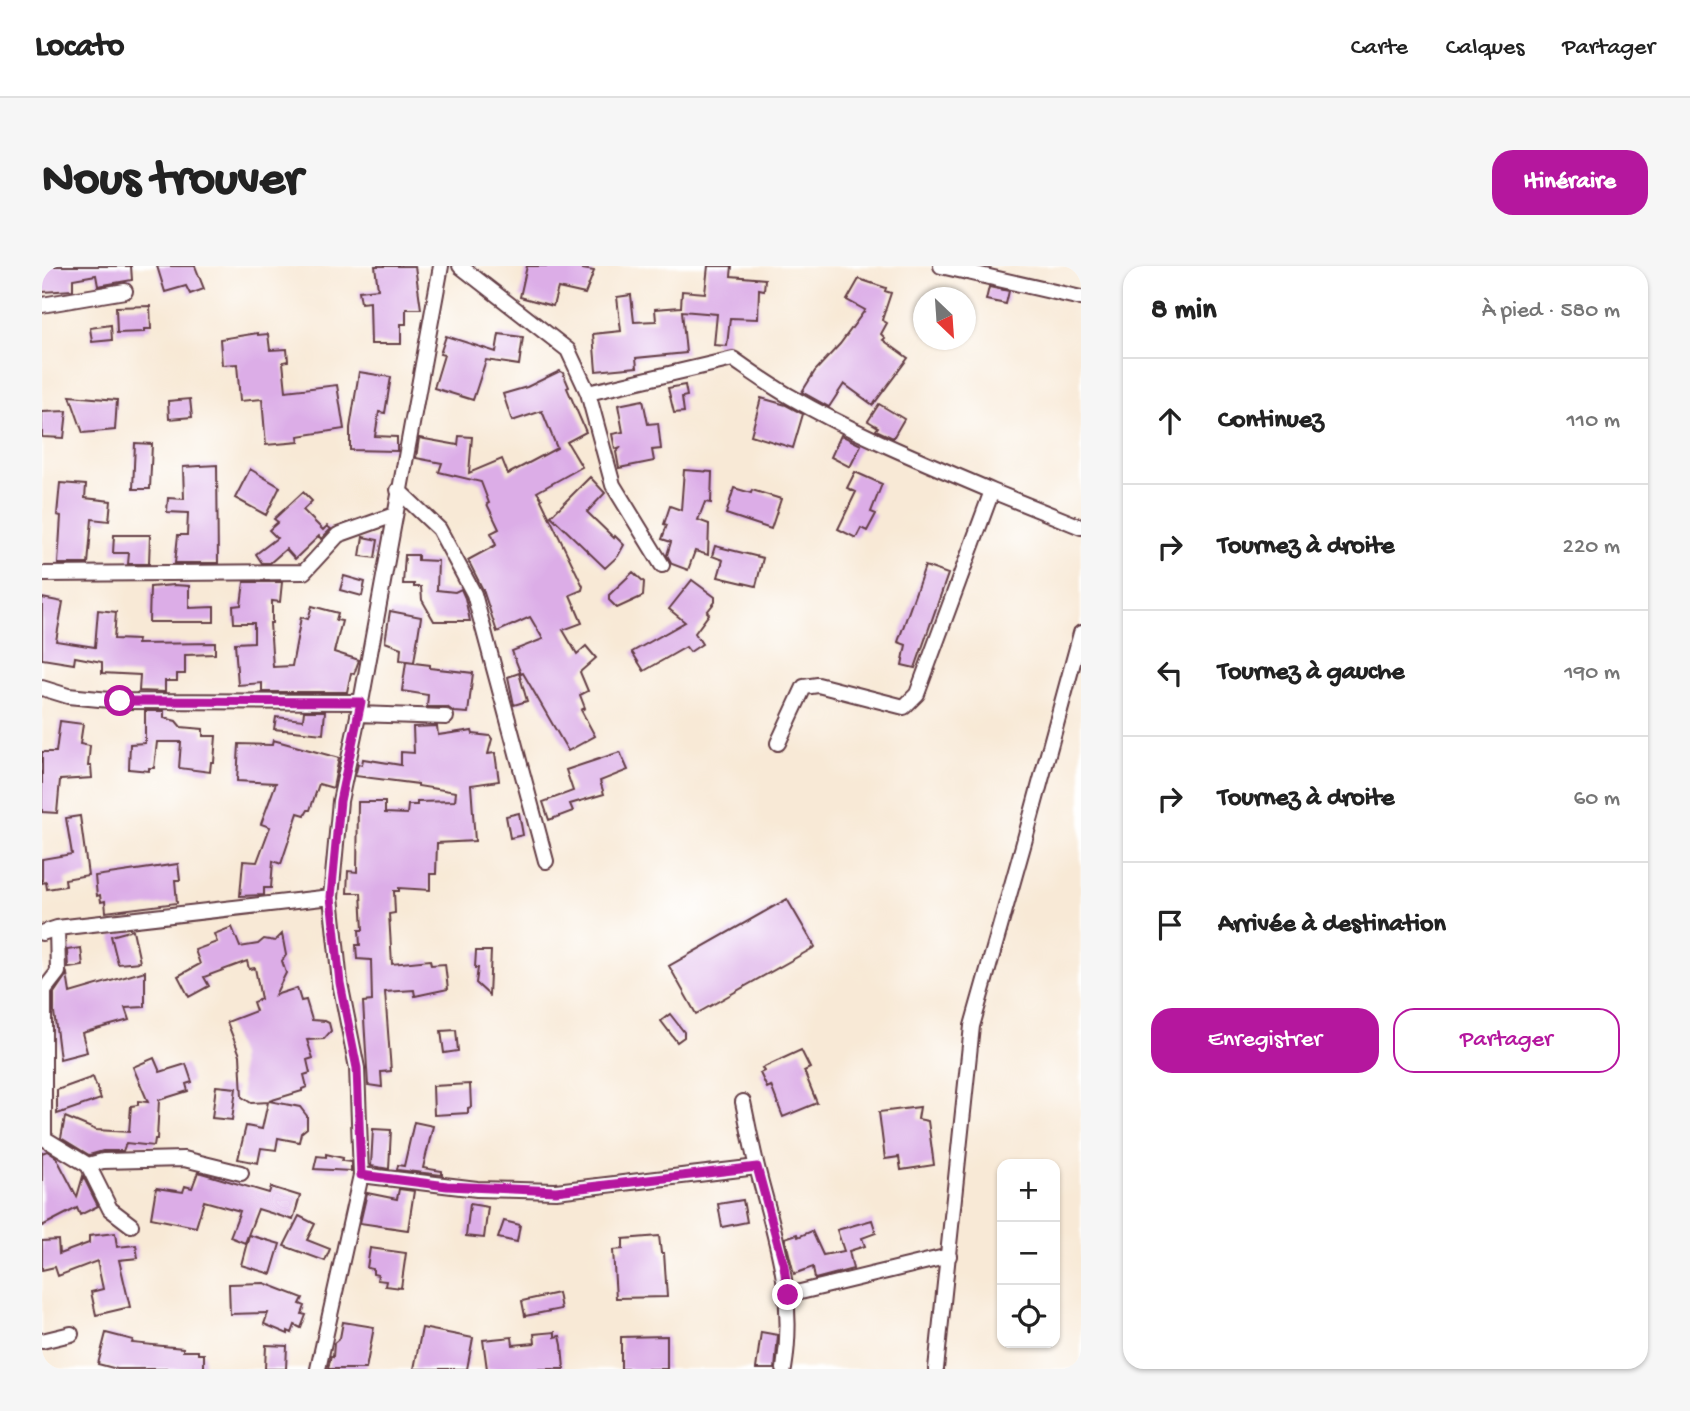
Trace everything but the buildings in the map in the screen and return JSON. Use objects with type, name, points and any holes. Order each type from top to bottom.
[{"type":"street","points":[[318,1369],[361,1175],[357,1068],[340,983],[331,897],[340,801],[442,266]]},
{"type":"street","points":[[460,266],[568,350],[588,393],[613,485],[662,565]]},
{"type":"street","points":[[941,266],[1081,298]]},
{"type":"street","points":[[42,305],[125,291]]},
{"type":"street","points":[[588,393],[733,359],[790,397],[902,452],[1081,527]]},
{"type":"street","points":[[398,490],[439,529],[474,594],[546,860]]},
{"type":"street","points":[[778,743],[804,687],[818,685],[904,707],[917,694],[992,491]]},
{"type":"street","points":[[42,574],[304,572],[338,535],[394,515]]},
{"type":"street","points":[[936,1369],[971,1026],[1024,846],[1081,633]]},
{"type":"street","points":[[42,688],[68,696],[120,701],[359,708],[446,717]]},
{"type":"street","points":[[42,933],[57,928],[331,897]]},
{"type":"street","points":[[57,928],[58,972],[44,990],[43,1137],[88,1165],[110,1209],[131,1225]]},
{"type":"street","points":[[743,1102],[757,1167],[784,1266],[788,1295],[784,1369]]},
{"type":"street","points":[[88,1165],[103,1161],[184,1159],[241,1173]]},
{"type":"street","points":[[361,1175],[447,1186],[556,1191],[757,1167]]},
{"type":"street","points":[[788,1295],[949,1256]]},
{"type":"street","points":[[42,1341],[71,1334]]},
{"type":"route","points":[[120,701],[361,702],[340,801],[331,897],[340,983],[357,1068],[361,1175],[477,1189],[556,1191],[757,1167],[784,1266],[788,1295]]}]
